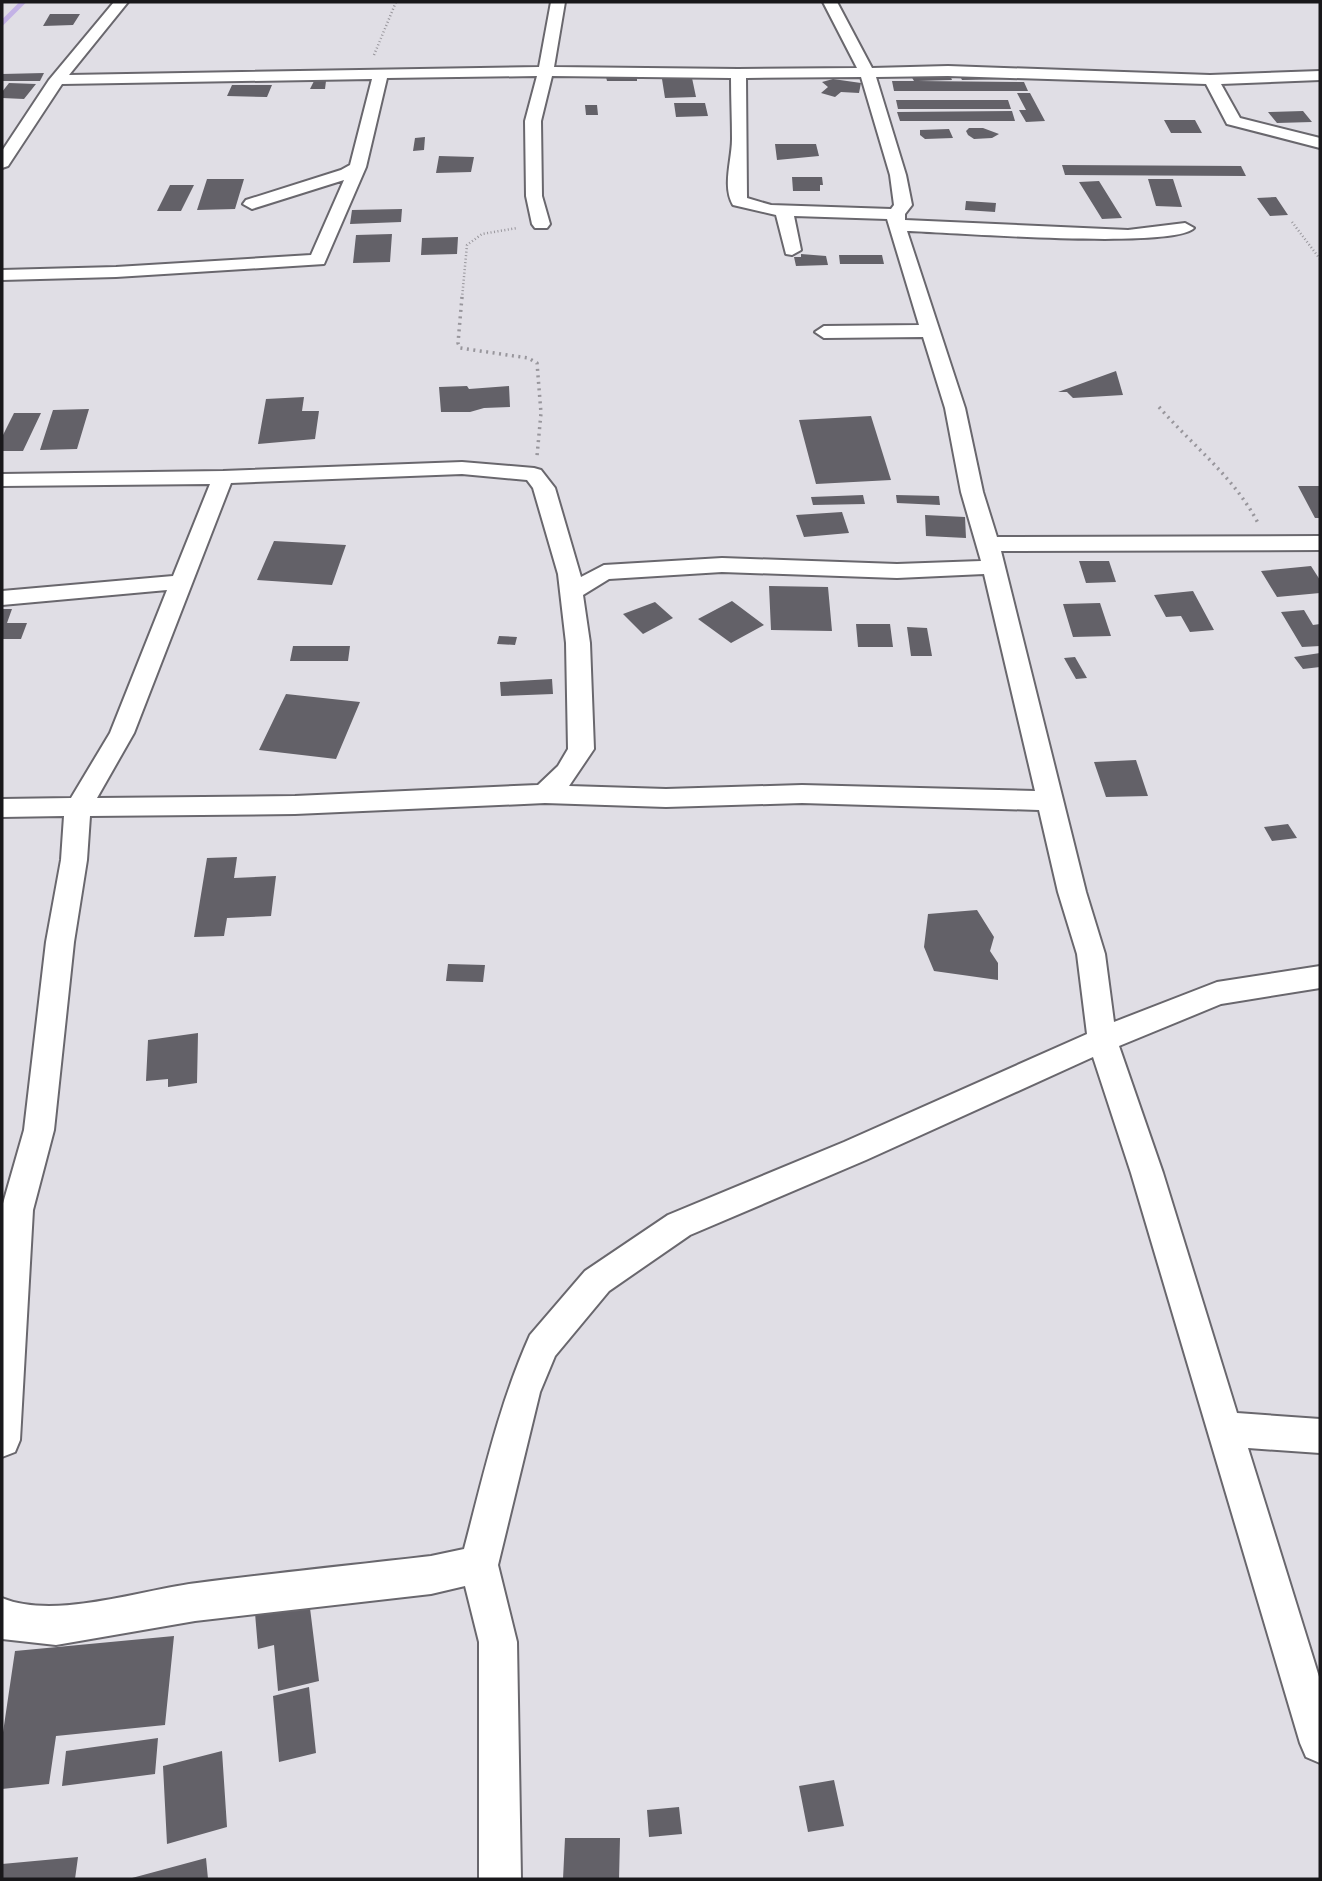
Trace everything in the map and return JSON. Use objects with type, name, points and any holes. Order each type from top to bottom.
[{"type":"street","points":[[2,163],[57,80],[121,2]]},
{"type":"street","points":[[541,225],[534,196],[533,121],[546,71],[558,2]]},
{"type":"street","points":[[830,2],[867,72],[898,175],[903,205],[896,219],[955,408],[972,492],[988,544],[1072,892],[1091,954],[1102,1040],[1147,1173],[1320,1744]]},
{"type":"street","points":[[57,80],[377,67],[738,74],[948,71],[1210,80],[1320,75]]},
{"type":"street","points":[[2,275],[116,272],[318,260],[358,167],[377,67]]},
{"type":"street","points":[[738,74],[740,141],[736,191],[739,201],[770,209],[1128,234],[1185,228]]},
{"type":"street","points":[[1210,80],[1222,96],[1233,121],[1320,143]]},
{"type":"street","points":[[252,204],[347,174],[358,167]]},
{"type":"street","points":[[784,210],[792,250]]},
{"type":"street","points":[[824,332],[930,331]]},
{"type":"street","points":[[2,480],[223,477],[440,468],[534,474],[544,488],[564,558],[572,592],[578,643],[581,748],[567,772],[545,794]]},
{"type":"street","points":[[2,1440],[18,1210],[38,1130],[60,942],[74,860],[75,825],[80,805],[122,733],[223,477]]},
{"type":"street","points":[[988,544],[1320,543]]},
{"type":"street","points":[[564,558],[604,572],[722,565],[873,571],[992,566]]},
{"type":"street","points":[[572,592],[604,572]]},
{"type":"street","points":[[2,598],[182,582]]},
{"type":"street","points":[[2,808],[80,805],[295,805],[545,794],[666,798],[802,794],[1051,801]]},
{"type":"street","points":[[500,1879],[498,1642],[479,1565],[523,1392],[542,1346],[597,1281],[679,1225],[855,1151],[1102,1040],[1217,993],[1320,977]]},
{"type":"street","points":[[1223,1429],[1320,1436]]},
{"type":"street","points":[[2,1618],[9,1623],[56,1626],[195,1602],[431,1575],[479,1565]]},
{"type":"path","points":[[377,67],[396,2]]},
{"type":"path","points":[[1292,222],[1320,259]]},
{"type":"path","points":[[534,474],[541,412],[537,363],[528,358],[469,351],[460,348],[458,343],[467,245],[482,234],[541,225]]},
{"type":"path","points":[[1158,407],[1208,453],[1253,512],[1267,543]]},
{"type":"building","points":[[50,14],[80,14],[73,25],[43,26]]},
{"type":"building","points":[[44,73],[40,81],[2,81],[2,74]]},
{"type":"building","points":[[950,75],[952,80],[918,81],[1024,82],[1028,91],[894,91],[892,81],[914,81],[911,76]]},
{"type":"building","points":[[1023,75],[1025,79],[962,80],[960,76]]},
{"type":"building","points":[[637,76],[637,81],[607,81],[606,77]]},
{"type":"building","points":[[692,78],[696,97],[665,98],[662,79]]},
{"type":"building","points":[[833,79],[861,83],[859,93],[841,92],[835,97],[821,93],[828,87],[822,82]]},
{"type":"building","points":[[314,81],[326,81],[325,89],[310,89]]},
{"type":"building","points":[[9,83],[36,84],[24,99],[2,98],[2,92]]},
{"type":"building","points":[[232,85],[272,85],[267,97],[227,96]]},
{"type":"building","points":[[1017,93],[1030,93],[1045,121],[1026,122],[1019,110],[1026,110]]},
{"type":"building","points":[[896,100],[1008,100],[1011,109],[898,109]]},
{"type":"building","points":[[674,103],[705,103],[708,116],[676,117]]},
{"type":"building","points":[[585,105],[597,105],[598,115],[586,115]]},
{"type":"building","points":[[1012,111],[1015,121],[900,121],[897,112]]},
{"type":"building","points":[[1303,111],[1312,122],[1277,123],[1268,112]]},
{"type":"building","points":[[1164,120],[1195,120],[1202,133],[1171,133]]},
{"type":"building","points":[[969,128],[983,128],[999,134],[992,138],[974,139],[966,131]]},
{"type":"building","points":[[949,129],[953,138],[925,139],[920,135],[920,130]]},
{"type":"building","points":[[425,137],[424,150],[413,151],[415,138]]},
{"type":"building","points":[[775,144],[816,144],[819,156],[777,160]]},
{"type":"building","points":[[439,156],[474,157],[471,172],[436,173]]},
{"type":"building","points":[[1062,165],[1241,166],[1246,176],[1065,175]]},
{"type":"building","points":[[792,177],[822,177],[823,185],[820,185],[820,191],[793,191]]},
{"type":"building","points":[[207,179],[244,179],[235,209],[197,210]]},
{"type":"building","points":[[1148,179],[1173,179],[1182,207],[1156,206]]},
{"type":"building","points":[[1099,181],[1122,218],[1102,219],[1079,182]]},
{"type":"building","points":[[170,185],[194,185],[181,211],[157,211]]},
{"type":"building","points":[[1276,197],[1288,215],[1270,216],[1257,198]]},
{"type":"building","points":[[966,201],[996,203],[995,212],[965,210]]},
{"type":"building","points":[[402,209],[401,222],[350,224],[352,210]]},
{"type":"building","points":[[392,234],[390,262],[353,263],[356,235]]},
{"type":"building","points":[[458,237],[457,254],[421,255],[422,238]]},
{"type":"building","points":[[801,254],[826,256],[828,265],[796,266],[794,257],[801,257]]},
{"type":"building","points":[[839,255],[882,255],[884,264],[840,264]]},
{"type":"building","points":[[1116,371],[1123,395],[1073,398],[1067,392],[1058,392]]},
{"type":"building","points":[[467,386],[469,389],[509,386],[510,407],[441,412],[439,387]]},
{"type":"building","points":[[304,397],[302,411],[319,411],[315,439],[258,444],[266,399]]},
{"type":"building","points":[[89,409],[77,449],[40,450],[53,410]]},
{"type":"building","points":[[14,413],[41,413],[23,451],[2,451],[2,437]]},
{"type":"building","points":[[871,416],[891,480],[816,484],[799,420]]},
{"type":"building","points":[[1298,486],[1320,486],[1320,518],[1315,518]]},
{"type":"building","points":[[863,495],[865,504],[813,505],[811,497]]},
{"type":"building","points":[[896,495],[939,496],[940,505],[897,503]]},
{"type":"building","points":[[842,512],[849,533],[804,537],[796,515]]},
{"type":"building","points":[[925,515],[965,517],[966,538],[926,536]]},
{"type":"building","points":[[274,541],[346,545],[332,585],[257,580]]},
{"type":"building","points":[[1079,561],[1109,561],[1116,582],[1086,583]]},
{"type":"building","points":[[1311,566],[1320,580],[1320,593],[1277,597],[1261,571]]},
{"type":"building","points":[[769,586],[828,587],[832,631],[771,630]]},
{"type":"building","points":[[1193,591],[1214,630],[1190,632],[1181,616],[1166,617],[1154,595]]},
{"type":"building","points":[[732,601],[764,625],[731,643],[698,619]]},
{"type":"building","points":[[655,602],[673,618],[643,634],[623,614]]},
{"type":"building","points":[[1100,603],[1111,636],[1073,637],[1063,604]]},
{"type":"building","points":[[2,609],[12,609],[7,623],[27,623],[21,639],[2,639]]},
{"type":"building","points":[[1304,610],[1313,625],[1320,624],[1320,646],[1302,647],[1281,612]]},
{"type":"building","points":[[856,624],[890,624],[893,647],[858,647]]},
{"type":"building","points":[[907,627],[927,628],[932,656],[911,656]]},
{"type":"building","points":[[499,636],[517,637],[515,645],[497,644]]},
{"type":"building","points":[[293,646],[350,646],[348,661],[290,661]]},
{"type":"building","points":[[1320,653],[1320,667],[1303,669],[1294,657]]},
{"type":"building","points":[[1075,657],[1087,678],[1076,679],[1064,658]]},
{"type":"building","points":[[552,679],[553,694],[501,696],[500,682]]},
{"type":"building","points":[[286,694],[360,702],[336,759],[259,750]]},
{"type":"building","points":[[1136,760],[1148,796],[1106,797],[1094,762]]},
{"type":"building","points":[[1288,824],[1297,838],[1272,841],[1264,827]]},
{"type":"building","points":[[237,857],[234,878],[276,876],[271,916],[227,918],[224,936],[194,937],[207,858]]},
{"type":"building","points":[[977,910],[994,937],[990,951],[998,963],[998,980],[934,971],[924,947],[928,914]]},
{"type":"building","points":[[448,964],[485,965],[483,982],[446,981]]},
{"type":"building","points":[[198,1033],[197,1083],[168,1087],[168,1079],[146,1081],[148,1040]]},
{"type":"building","points":[[309,1600],[319,1681],[278,1691],[274,1645],[258,1649],[255,1613]]},
{"type":"building","points":[[174,1636],[165,1725],[56,1736],[49,1784],[2,1789],[2,1739],[15,1651]]},
{"type":"building","points":[[309,1687],[316,1753],[279,1762],[273,1696]]},
{"type":"building","points":[[158,1738],[155,1774],[62,1786],[66,1751]]},
{"type":"building","points":[[222,1751],[227,1827],[167,1844],[163,1766]]},
{"type":"building","points":[[834,1780],[844,1826],[808,1832],[799,1786]]},
{"type":"building","points":[[679,1807],[682,1834],[649,1837],[647,1810]]},
{"type":"building","points":[[565,1838],[620,1838],[619,1879],[563,1879]]},
{"type":"building","points":[[78,1857],[75,1879],[2,1879],[2,1864]]},
{"type":"building","points":[[206,1858],[208,1879],[132,1879],[132,1878]]},
{"type":"waterway","points":[[2,23],[23,2]]}]
